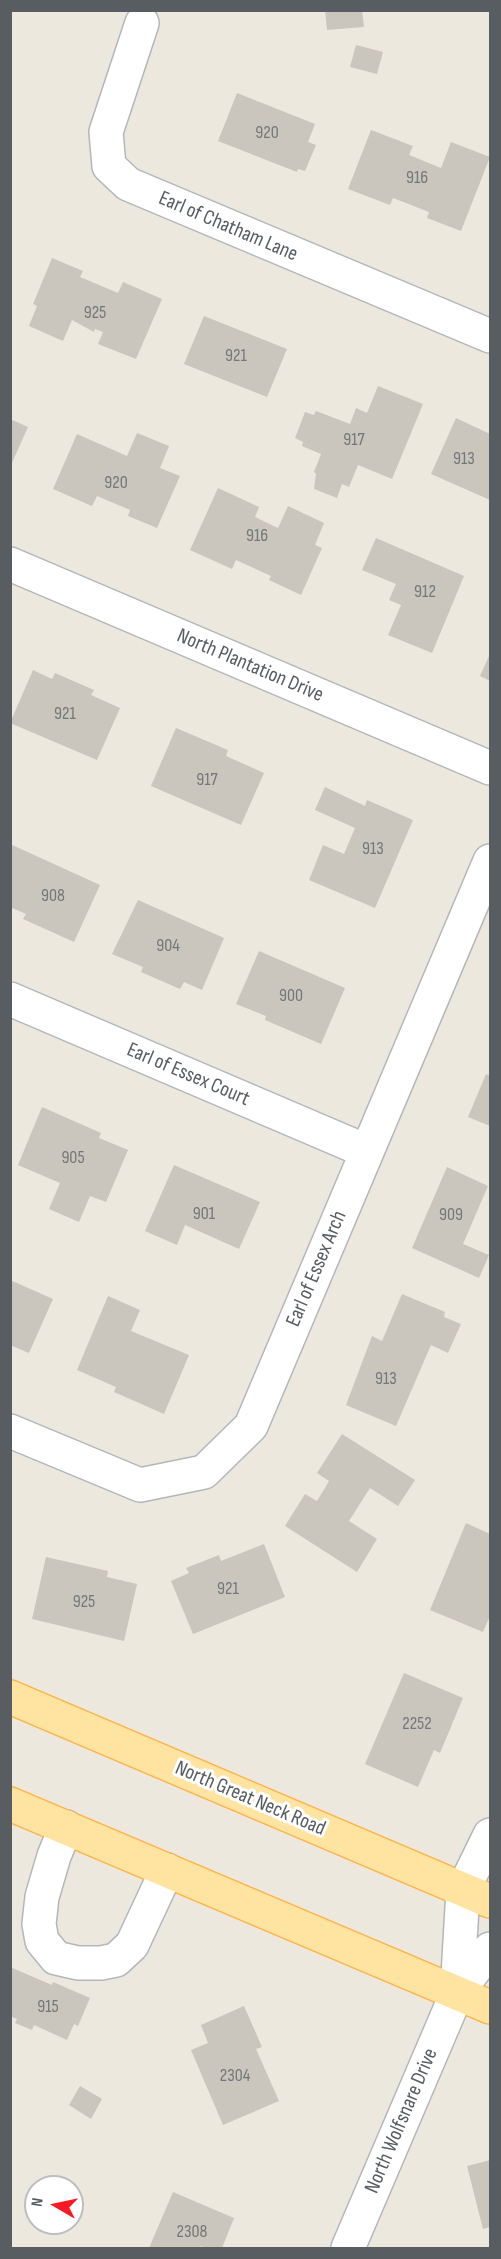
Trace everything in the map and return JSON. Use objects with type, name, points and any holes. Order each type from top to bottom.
[{"type":"main road","name":"North Great Neck Road","points":[[10,1697],[477,1895]]},
{"type":"main road","points":[[10,1804],[490,2007]]},
{"type":"street","name":"Earl of Chatham Lane","points":[[142,23],[106,132],[109,166],[128,184],[490,336]]},
{"type":"street","name":"North Plantation Drive","points":[[10,564],[490,768]]},
{"type":"street","name":"Earl of Essex Arch","points":[[10,1431],[140,1485],[204,1472],[251,1426],[490,861]]},
{"type":"street","name":"Earl of Essex Court","points":[[10,999],[366,1151]]},
{"type":"street","points":[[66,1827],[54,1856],[42,1897],[39,1924],[42,1941],[56,1958],[78,1963],[101,1963],[116,1960],[132,1945],[167,1870]]},
{"type":"street","name":"North Wolfsnare Drive","points":[[348,2248],[457,1993],[490,1835]]},
{"type":"street","name":"North Wolfsnare Drive","points":[[457,1993],[490,1949]]},
{"type":"building","points":[[325,10],[362,10],[364,27],[327,30]]},
{"type":"building","points":[[356,45],[383,52],[377,74],[350,67]]},
{"type":"building","points":[[237,93],[315,124],[308,142],[316,145],[305,171],[298,169],[297,172],[218,141]]},
{"type":"building","points":[[371,130],[413,146],[409,155],[441,168],[451,142],[490,157],[461,231],[427,218],[429,212],[393,198],[390,205],[348,189]]},
{"type":"building","points":[[52,258],[83,271],[80,277],[118,293],[123,282],[162,299],[136,359],[98,344],[103,332],[95,329],[94,332],[72,320],[63,341],[29,326],[37,306],[33,304]]},
{"type":"building","points":[[204,316],[287,349],[267,397],[184,364]]},
{"type":"building","points":[[378,386],[423,404],[392,479],[358,465],[349,487],[342,484],[337,498],[314,489],[316,474],[314,472],[321,454],[302,446],[303,442],[295,438],[305,412],[314,415],[316,411],[350,424],[356,408],[367,413]]},
{"type":"building","points":[[456,418],[490,434],[490,500],[431,474]]},
{"type":"building","points":[[10,419],[28,427],[10,467]]},
{"type":"building","points":[[137,433],[169,446],[160,468],[180,476],[157,528],[128,516],[130,510],[97,496],[92,506],[53,489],[77,434],[127,456]]},
{"type":"building","points":[[218,488],[259,507],[255,517],[278,528],[288,506],[324,523],[315,545],[322,548],[301,595],[269,580],[271,576],[236,560],[232,569],[190,550]]},
{"type":"building","points":[[376,538],[464,576],[432,653],[388,635],[401,605],[389,600],[396,584],[362,570]]},
{"type":"building","points":[[490,654],[490,681],[480,676]]},
{"type":"building","points":[[33,670],[52,679],[55,673],[94,690],[91,695],[120,708],[97,760],[10,723]]},
{"type":"building","points":[[176,728],[228,750],[226,756],[264,773],[241,825],[151,786]]},
{"type":"building","points":[[325,787],[365,806],[367,800],[413,820],[375,908],[309,880],[323,845],[344,854],[355,828],[315,810]]},
{"type":"building","points":[[10,844],[100,885],[74,942],[23,919],[26,914],[10,907]]},
{"type":"building","points":[[138,900],[224,938],[202,990],[184,982],[180,989],[141,972],[143,967],[112,954]]},
{"type":"building","points":[[259,951],[345,988],[321,1044],[265,1020],[266,1016],[236,1004]]},
{"type":"building","points":[[486,1074],[490,1076],[490,1126],[468,1117]]},
{"type":"building","points":[[42,1107],[101,1133],[99,1138],[128,1150],[106,1202],[90,1196],[79,1222],[49,1209],[60,1183],[18,1165]]},
{"type":"building","points":[[174,1165],[260,1202],[239,1249],[185,1225],[177,1245],[145,1231]]},
{"type":"building","points":[[447,1167],[488,1186],[463,1244],[489,1255],[479,1278],[412,1248]]},
{"type":"building","points":[[10,1280],[53,1299],[29,1353],[10,1345]]},
{"type":"building","points":[[402,1294],[445,1312],[444,1317],[461,1324],[448,1353],[431,1345],[396,1426],[346,1405],[372,1336],[382,1341]]},
{"type":"building","points":[[108,1296],[140,1310],[131,1331],[189,1355],[164,1414],[114,1392],[116,1387],[77,1370]]},
{"type":"building","points":[[342,1434],[415,1480],[398,1506],[370,1488],[349,1521],[377,1539],[357,1572],[285,1526],[305,1494],[317,1501],[329,1481],[317,1473]]},
{"type":"building","points":[[466,1523],[490,1534],[490,1616],[483,1632],[430,1610]]},
{"type":"building","points":[[264,1544],[285,1597],[193,1634],[171,1581],[189,1573],[186,1568],[219,1555],[221,1561]]},
{"type":"building","points":[[46,1557],[108,1571],[107,1577],[137,1584],[124,1641],[32,1619]]},
{"type":"building","points":[[404,1673],[463,1698],[440,1753],[434,1750],[418,1787],[365,1764]]},
{"type":"building","points":[[10,1967],[90,1998],[78,2026],[74,2024],[67,2040],[34,2025],[32,2030],[15,2023],[17,2019],[10,2016]]},
{"type":"building","points":[[244,2006],[262,2047],[256,2049],[279,2101],[223,2125],[191,2050],[208,2043],[201,2025]]},
{"type":"building","points":[[80,2086],[102,2099],[91,2119],[69,2105]]},
{"type":"building","points":[[490,2160],[490,2227],[483,2229],[467,2166]]},
{"type":"building","points":[[173,2192],[234,2218],[222,2248],[201,2246],[200,2248],[149,2248]]}]
